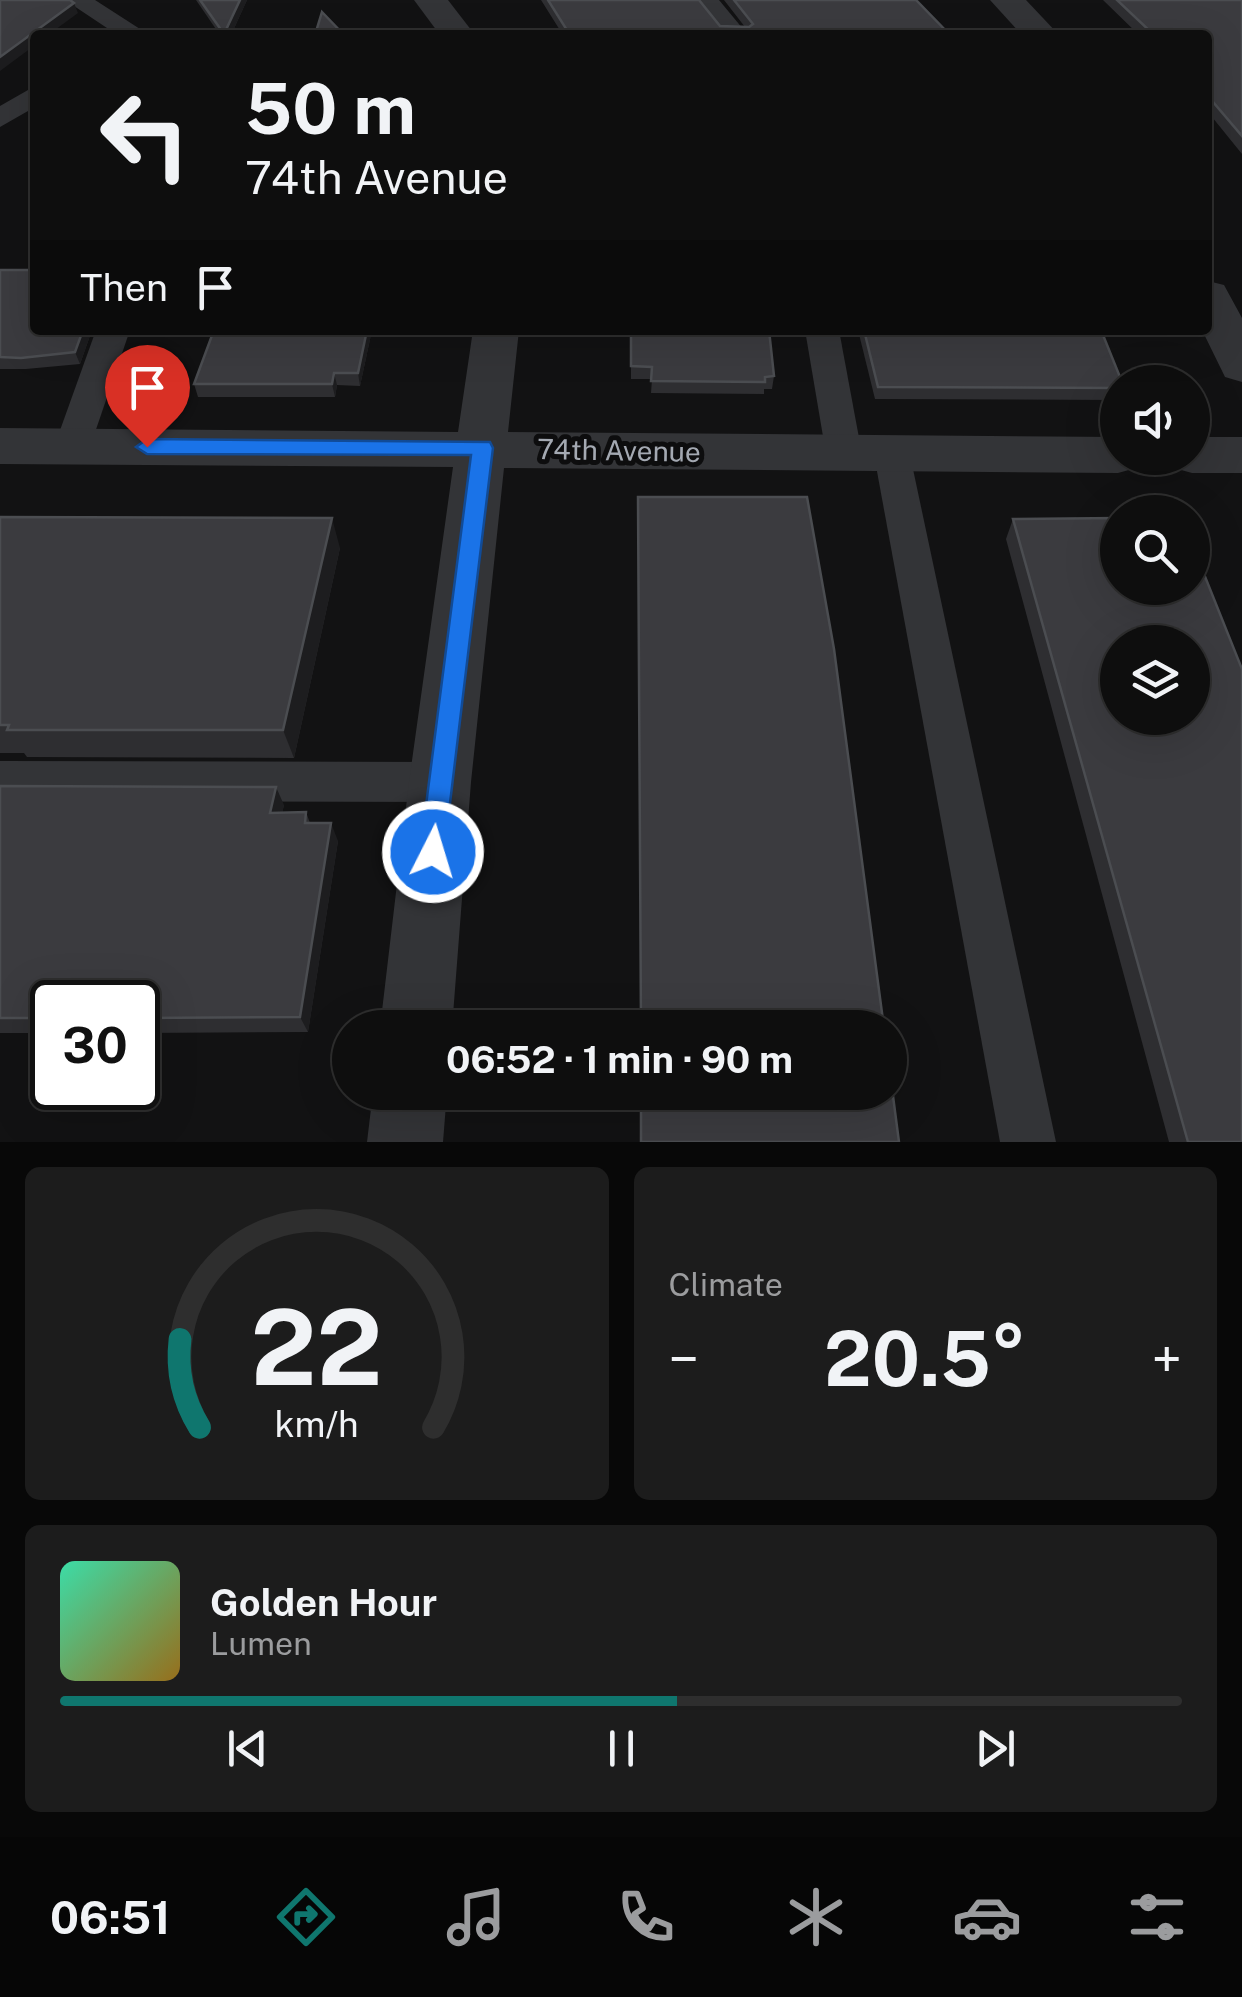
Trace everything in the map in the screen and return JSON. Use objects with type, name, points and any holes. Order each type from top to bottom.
[{"type":"street","points":[[1008,0],[1037,30]]},
{"type":"street","points":[[437,1],[455,30]]},
{"type":"street","points":[[1212,303],[1242,366]]},
{"type":"street","points":[[418,1010],[440,782],[495,335]]},
{"type":"street","name":"74th Avenue","points":[[0,446],[1100,455]]},
{"type":"street","points":[[1210,455],[1242,455]]},
{"type":"street","points":[[405,1142],[408,1110]]},
{"type":"lane","points":[[77,0],[122,30]]},
{"type":"lane","points":[[706,0],[730,30]]},
{"type":"lane","points":[[0,119],[30,98]]},
{"type":"lane","points":[[72,446],[110,335]]},
{"type":"lane","points":[[824,335],[868,455],[1028,1142]]},
{"type":"lane","points":[[0,781],[440,782]]},
{"type":"building","points":[[0,0],[74,3],[37,30],[30,30],[30,35],[0,57]]},
{"type":"building","points":[[200,0],[240,0],[226,30],[221,30]]},
{"type":"building","points":[[548,0],[699,0],[720,26],[749,27],[753,24],[734,0],[916,0],[945,30],[567,30]]},
{"type":"building","points":[[1117,0],[1242,0],[1242,136],[1212,101],[1212,30],[1149,30]]},
{"type":"building","points":[[322,12],[339,30],[317,30]]},
{"type":"building","points":[[0,270],[30,270],[30,335],[81,335],[75,352],[0,357]]},
{"type":"building","points":[[212,335],[366,335],[358,373],[334,373],[332,384],[194,384]]},
{"type":"building","points":[[631,335],[770,335],[774,376],[765,377],[765,382],[651,381],[652,367],[631,366]]},
{"type":"building","points":[[865,335],[1103,335],[1115,365],[1100,365],[1100,388],[878,387]]},
{"type":"building","points":[[638,497],[807,497],[834,649],[882,1010],[641,1010]]},
{"type":"building","points":[[0,517],[332,518],[283,730],[7,730],[9,725],[0,725]]},
{"type":"building","points":[[1100,518],[1100,605],[1210,605],[1210,589],[1242,669],[1242,1142],[1188,1142],[1013,519]]},
{"type":"building","points":[[0,786],[276,787],[270,813],[306,812],[305,823],[331,823],[300,1017],[160,1018],[160,980],[30,980],[30,1018],[0,1018]]},
{"type":"building","points":[[641,1110],[895,1110],[899,1142],[641,1142]]},
{"type":"route","points":[[147,447],[482,448],[433,852]]}]
